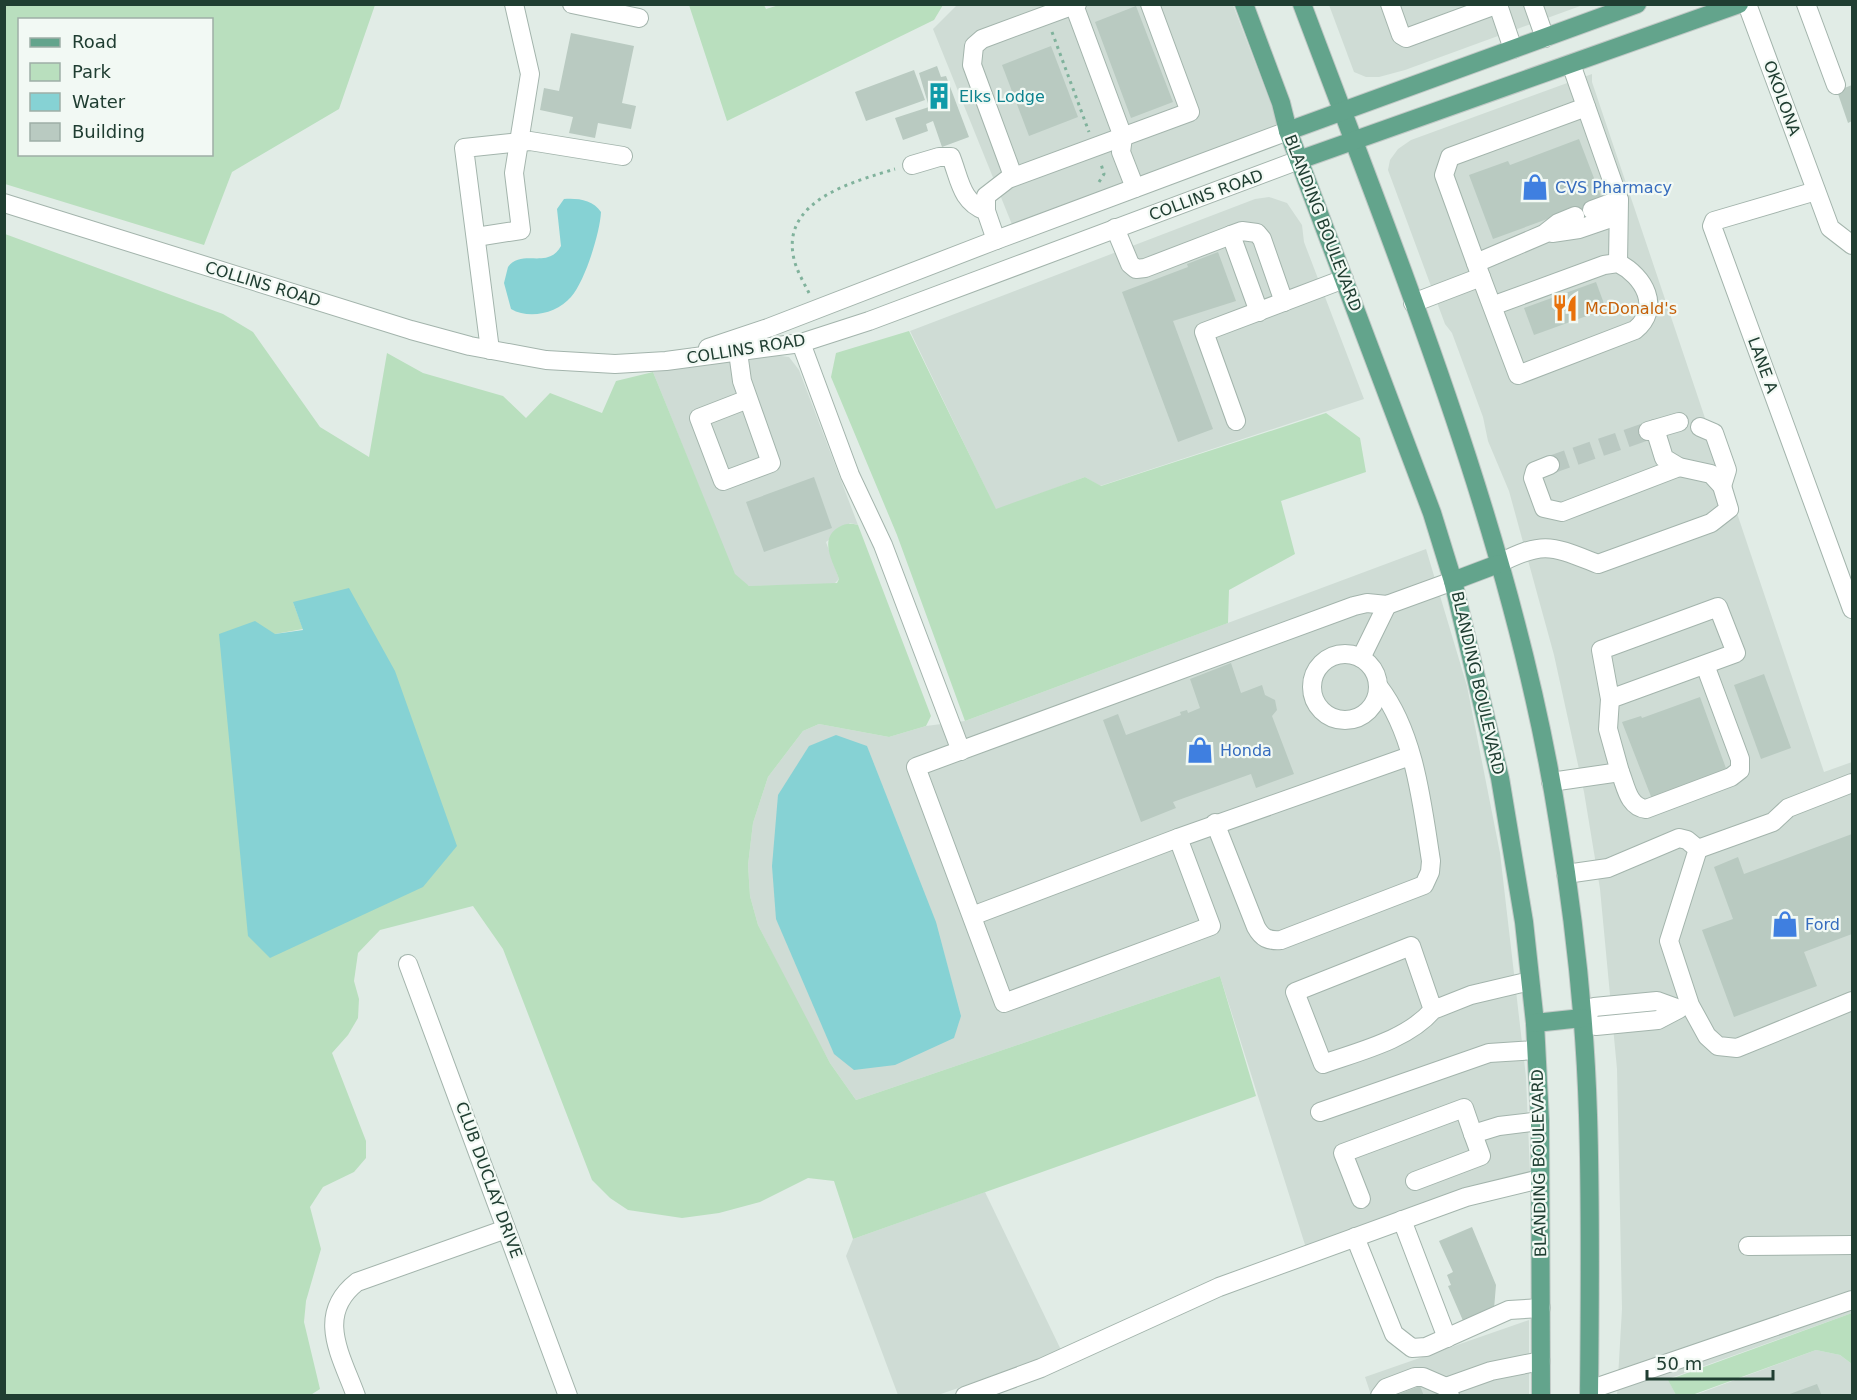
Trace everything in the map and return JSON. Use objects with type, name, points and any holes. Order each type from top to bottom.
[{"type":"main road","name":"BLANDING BOULEVARD","points":[[1244,4],[1281,103],[1288,131],[1432,513],[1453,581],[1500,778],[1514,852],[1535,1023],[1540,1121],[1541,1395]]},
{"type":"main road","points":[[1302,4],[1413,303],[1469,463],[1517,630],[1551,782],[1566,874],[1582,1018],[1590,1174],[1589,1393]]},
{"type":"main road","name":"COLLINS ROAD","points":[[1288,131],[1637,4]]},
{"type":"main road","name":"COLLINS ROAD","points":[[1299,160],[1739,4]]},
{"type":"main road","points":[[1453,581],[1498,564]]},
{"type":"main road","points":[[1535,1023],[1582,1018]]},
{"type":"street","points":[[476,237],[521,230],[514,173],[530,74],[514,4]]},
{"type":"street","points":[[572,4],[639,18]]},
{"type":"street","points":[[996,240],[986,212],[986,196],[1013,176],[1190,112],[1150,4]]},
{"type":"street","points":[[1390,4],[1401,34],[1406,38],[1498,5],[1513,49]]},
{"type":"street","points":[[1533,4],[1545,38]]},
{"type":"street","name":"OKOLONA","points":[[1747,4],[1830,228],[1852,245]]},
{"type":"street","points":[[1806,4],[1836,85]]},
{"type":"street","points":[[1013,176],[972,65],[971,55],[974,46],[982,39],[1075,5],[1123,137],[1121,152],[1135,189]]},
{"type":"street","points":[[1571,64],[1618,208],[1618,263]]},
{"type":"street","points":[[1492,306],[1604,265],[1618,263],[1635,275],[1645,288],[1649,310],[1642,324],[1603,344],[1518,375],[1478,270],[1444,175],[1450,157],[1586,107]]},
{"type":"street","name":"COLLINS ROAD","points":[[666,361],[818,310],[996,240],[1288,131]]},
{"type":"street","points":[[490,350],[464,148],[530,141],[623,156]]},
{"type":"street","points":[[912,165],[939,157],[951,157],[967,201],[972,207],[986,212]]},
{"type":"street","name":"COLLINS ROAD","points":[[4,203],[411,330],[490,350],[580,363],[666,361],[801,343],[869,321],[1299,160]]},
{"type":"street","name":"LANE A","points":[[1816,191],[1714,221],[1712,226],[1852,609]]},
{"type":"street","points":[[1592,210],[1618,208]]},
{"type":"street","points":[[1544,234],[1579,229],[1618,208]]},
{"type":"street","points":[[1413,303],[1544,234],[1558,223],[1575,216]]},
{"type":"street","points":[[1115,228],[1130,264],[1136,269],[1145,268],[1242,231],[1257,233],[1262,239],[1284,302]]},
{"type":"street","points":[[1231,235],[1259,312]]},
{"type":"street","points":[[1236,421],[1204,332],[1344,279]]},
{"type":"street","points":[[801,343],[850,475],[883,545],[961,751]]},
{"type":"street","points":[[738,352],[742,381],[771,463],[723,481],[699,418],[748,399]]},
{"type":"street","points":[[1498,564],[1522,551],[1554,547],[1598,564],[1711,523],[1730,509],[1722,486],[1711,474],[1679,468],[1664,458],[1652,430],[1679,422]]},
{"type":"street","points":[[1700,427],[1714,433],[1728,470],[1722,486]]},
{"type":"street","points":[[1550,465],[1536,471],[1533,478],[1544,508],[1562,512],[1679,468]]},
{"type":"street","points":[[1178,838],[1211,926],[1004,1003],[916,767],[1354,606],[1367,603],[1387,605],[1453,581]]},
{"type":"street","points":[[1361,658],[1387,605]]},
{"type":"street","points":[[1610,699],[1736,653],[1718,607],[1601,650],[1610,699],[1608,729],[1620,772],[1631,801],[1635,806],[1646,809],[1731,777],[1740,770],[1740,759],[1705,665]]},
{"type":"street","points":[[1215,823],[1261,936],[1281,940],[1424,885],[1430,872],[1431,861],[1410,756],[1398,721],[1379,687],[1372,668],[1361,658],[1347,654],[1338,655],[1321,664],[1312,681],[1311,690],[1317,706],[1331,718],[1349,721],[1373,706],[1379,687]]},
{"type":"street","points":[[972,916],[1215,823],[1410,756]]},
{"type":"street","points":[[1551,782],[1620,772]]},
{"type":"street","points":[[1698,849],[1773,822],[1788,808],[1852,783]]},
{"type":"street","points":[[1566,874],[1608,868],[1679,838],[1688,840],[1698,849]]},
{"type":"street","points":[[1698,849],[1669,941],[1684,1007],[1707,1036],[1718,1046],[1728,1049],[1737,1048],[1852,1001]]},
{"type":"street","points":[[1433,1010],[1411,946],[1295,992],[1323,1064],[1404,1032],[1422,1023],[1433,1010],[1471,994],[1530,981]]},
{"type":"street","name":"CLUB DUCLAY DRIVE","points":[[408,964],[568,1395]]},
{"type":"street","points":[[1582,1018],[1596,1026],[1658,1020],[1684,1007]]},
{"type":"street","points":[[1320,1112],[1490,1053],[1536,1050]]},
{"type":"street","points":[[1361,1199],[1343,1153],[1464,1108],[1481,1156],[1415,1181]]},
{"type":"street","points":[[1473,1134],[1499,1126],[1540,1121]]},
{"type":"street","points":[[965,1395],[1041,1368],[1219,1287],[1466,1197],[1540,1179]]},
{"type":"street","points":[[1402,1220],[1447,1338]]},
{"type":"street","points":[[356,1395],[334,1332],[337,1304],[343,1294],[357,1282],[506,1229]]},
{"type":"street","points":[[1354,1238],[1398,1340],[1416,1348],[1447,1338],[1509,1310],[1540,1308]]},
{"type":"street","points":[[1748,1246],[1852,1245]]},
{"type":"street","points":[[1589,1393],[1852,1300]]},
{"type":"street","points":[[1380,1395],[1386,1388],[1416,1377],[1424,1377],[1448,1391],[1491,1371],[1541,1361]]},
{"type":"path","points":[[1047,16],[1104,174],[1096,186]]},
{"type":"path","points":[[818,310],[792,252],[795,230],[801,219],[813,204],[832,191],[912,165]]},
{"type":"shaded area","points":[[957,5],[1233,5],[1280,128],[1013,227],[933,29]]},
{"type":"shaded area","points":[[1329,5],[1583,5],[1405,70],[1379,77],[1366,77],[1354,72]]},
{"type":"shaded area","points":[[1592,74],[1592,82],[1824,772],[1852,762],[1852,1313],[1668,1379],[1676,1395],[1617,1395],[1622,1309],[1617,1069],[1600,889],[1584,792],[1554,655],[1509,491],[1488,441],[1483,417],[1452,333],[1445,324],[1388,170],[1390,160],[1398,149],[1411,140]]},
{"type":"shaded area","points":[[1269,197],[1287,203],[1302,225],[1304,242],[1364,399],[1100,486],[1085,477],[996,510],[910,331],[1255,199]]},
{"type":"shaded area","points":[[774,355],[789,357],[799,370],[858,525],[850,523],[826,542],[839,579],[834,584],[749,586],[741,582],[734,574],[653,372]]},
{"type":"shaded area","points":[[1426,549],[1467,686],[1500,853],[1526,1077],[1530,1173],[1306,1248],[1220,976],[856,1100],[830,1063],[796,1000],[758,925],[750,896],[748,865],[753,823],[768,777],[803,731],[819,724],[889,737],[926,726],[965,721]]},
{"type":"shaded area","points":[[985,1192],[1062,1352],[938,1395],[898,1395],[846,1256],[853,1239]]},
{"type":"shaded area","points":[[1529,1320],[1529,1395],[1371,1395],[1365,1377]]},
{"type":"shaded area","points":[[1816,1350],[1840,1355],[1852,1364],[1852,1395],[1692,1396]]},
{"type":"green space","points":[[5,4],[375,5],[339,109],[232,172],[204,245],[5,184]]},
{"type":"green space","points":[[689,5],[764,5],[766,9],[779,5],[943,5],[934,20],[727,121]]},
{"type":"green space","points":[[5,234],[223,314],[253,332],[320,427],[369,457],[387,353],[423,373],[503,396],[526,418],[550,393],[602,413],[616,381],[653,372],[735,574],[749,586],[837,583],[839,579],[829,551],[829,538],[841,526],[858,525],[931,716],[926,726],[889,737],[819,724],[803,731],[768,777],[753,823],[748,865],[750,896],[758,925],[830,1063],[856,1100],[1220,976],[1256,1096],[853,1239],[834,1181],[808,1178],[760,1202],[719,1213],[682,1218],[628,1210],[610,1198],[592,1180],[503,949],[473,906],[380,930],[358,953],[354,981],[359,999],[358,1018],[348,1035],[332,1053],[366,1141],[366,1158],[354,1172],[323,1187],[310,1207],[321,1249],[306,1301],[304,1322],[320,1389],[309,1396],[5,1396]],"holes":[[[293,602],[423,887],[275,634],[303,629]]]},
{"type":"green space","points":[[909,331],[996,509],[1085,477],[1101,486],[1326,413],[1360,438],[1366,472],[1281,501],[1295,554],[1229,590],[1228,623],[965,721],[897,535],[831,377],[836,353]]},
{"type":"green space","points":[[1852,1313],[1852,1364],[1840,1355],[1816,1350],[1692,1395],[1676,1395],[1668,1380]]},
{"type":"water","points":[[564,199],[585,201],[594,205],[601,212],[595,244],[581,280],[571,297],[551,311],[526,314],[511,309],[504,283],[508,267],[520,259],[549,257],[556,253],[561,246],[557,209]]},
{"type":"water","points":[[349,588],[395,671],[457,846],[423,887],[270,958],[248,936],[219,634],[255,621],[275,634],[303,630],[293,602]]},
{"type":"water","points":[[836,735],[867,746],[936,922],[961,1016],[954,1038],[895,1065],[854,1070],[834,1054],[776,919],[772,866],[778,795],[809,746]]},
{"type":"building","points":[[1136,6],[1173,102],[1131,118],[1095,22]]},
{"type":"building","points":[[571,33],[634,46],[622,103],[636,106],[631,129],[598,123],[595,138],[569,133],[573,117],[540,110],[544,88],[559,91]]},
{"type":"building","points":[[1051,46],[1078,117],[1029,136],[1002,65]]},
{"type":"building","name":"Elks Lodge","points":[[937,66],[941,77],[946,76],[969,137],[942,147],[933,121],[926,124],[928,131],[903,140],[895,118],[929,107],[919,73]]},
{"type":"building","points":[[914,70],[925,100],[866,121],[855,92]]},
{"type":"building","points":[[1852,85],[1852,121],[1848,123],[1837,91]]},
{"type":"building","name":"CVS Pharmacy","points":[[1579,139],[1602,199],[1595,216],[1577,222],[1572,210],[1493,239],[1469,175],[1508,161],[1510,165]]},
{"type":"building","points":[[1218,252],[1236,301],[1173,321],[1213,429],[1178,442],[1122,292],[1188,267],[1187,264]]},
{"type":"building","name":"McDonald's","points":[[1596,282],[1606,309],[1534,335],[1524,308]]},
{"type":"building","points":[[814,477],[832,528],[764,552],[746,502]]},
{"type":"building","name":"Honda","points":[[1231,663],[1241,693],[1262,685],[1265,695],[1275,700],[1277,710],[1272,716],[1294,774],[1256,788],[1251,774],[1173,802],[1176,808],[1141,822],[1103,720],[1118,714],[1126,735],[1181,715],[1180,712],[1187,710],[1188,713],[1200,708],[1190,679]]},
{"type":"building","points":[[1764,674],[1791,748],[1761,759],[1734,685]]},
{"type":"building","points":[[1700,697],[1727,771],[1652,799],[1622,722],[1641,716],[1642,718]]},
{"type":"building","name":"Ford","points":[[1852,834],[1852,934],[1804,952],[1817,986],[1734,1017],[1702,930],[1733,919],[1714,867],[1738,857],[1744,874]]},
{"type":"building","points":[[1472,1227],[1496,1285],[1494,1309],[1464,1323],[1448,1286],[1451,1285],[1447,1275],[1453,1272],[1439,1241]]},
{"type":"building","points":[[1817,1384],[1822,1396],[1787,1396],[1787,1395]]},
{"type":"building","points":[[1420,1386],[1424,1396],[1396,1396],[1396,1395]]},
{"type":"tunnel","points":[[1550,465],[1648,431]]},
{"type":"place","name":"Elks Lodge","points":[[939,96]]},
{"type":"place","name":"CVS Pharmacy","points":[[1535,187]]},
{"type":"place","name":"McDonald's","points":[[1565,308]]},
{"type":"place","name":"Honda","points":[[1200,750]]},
{"type":"place","name":"Ford","points":[[1785,924]]}]
